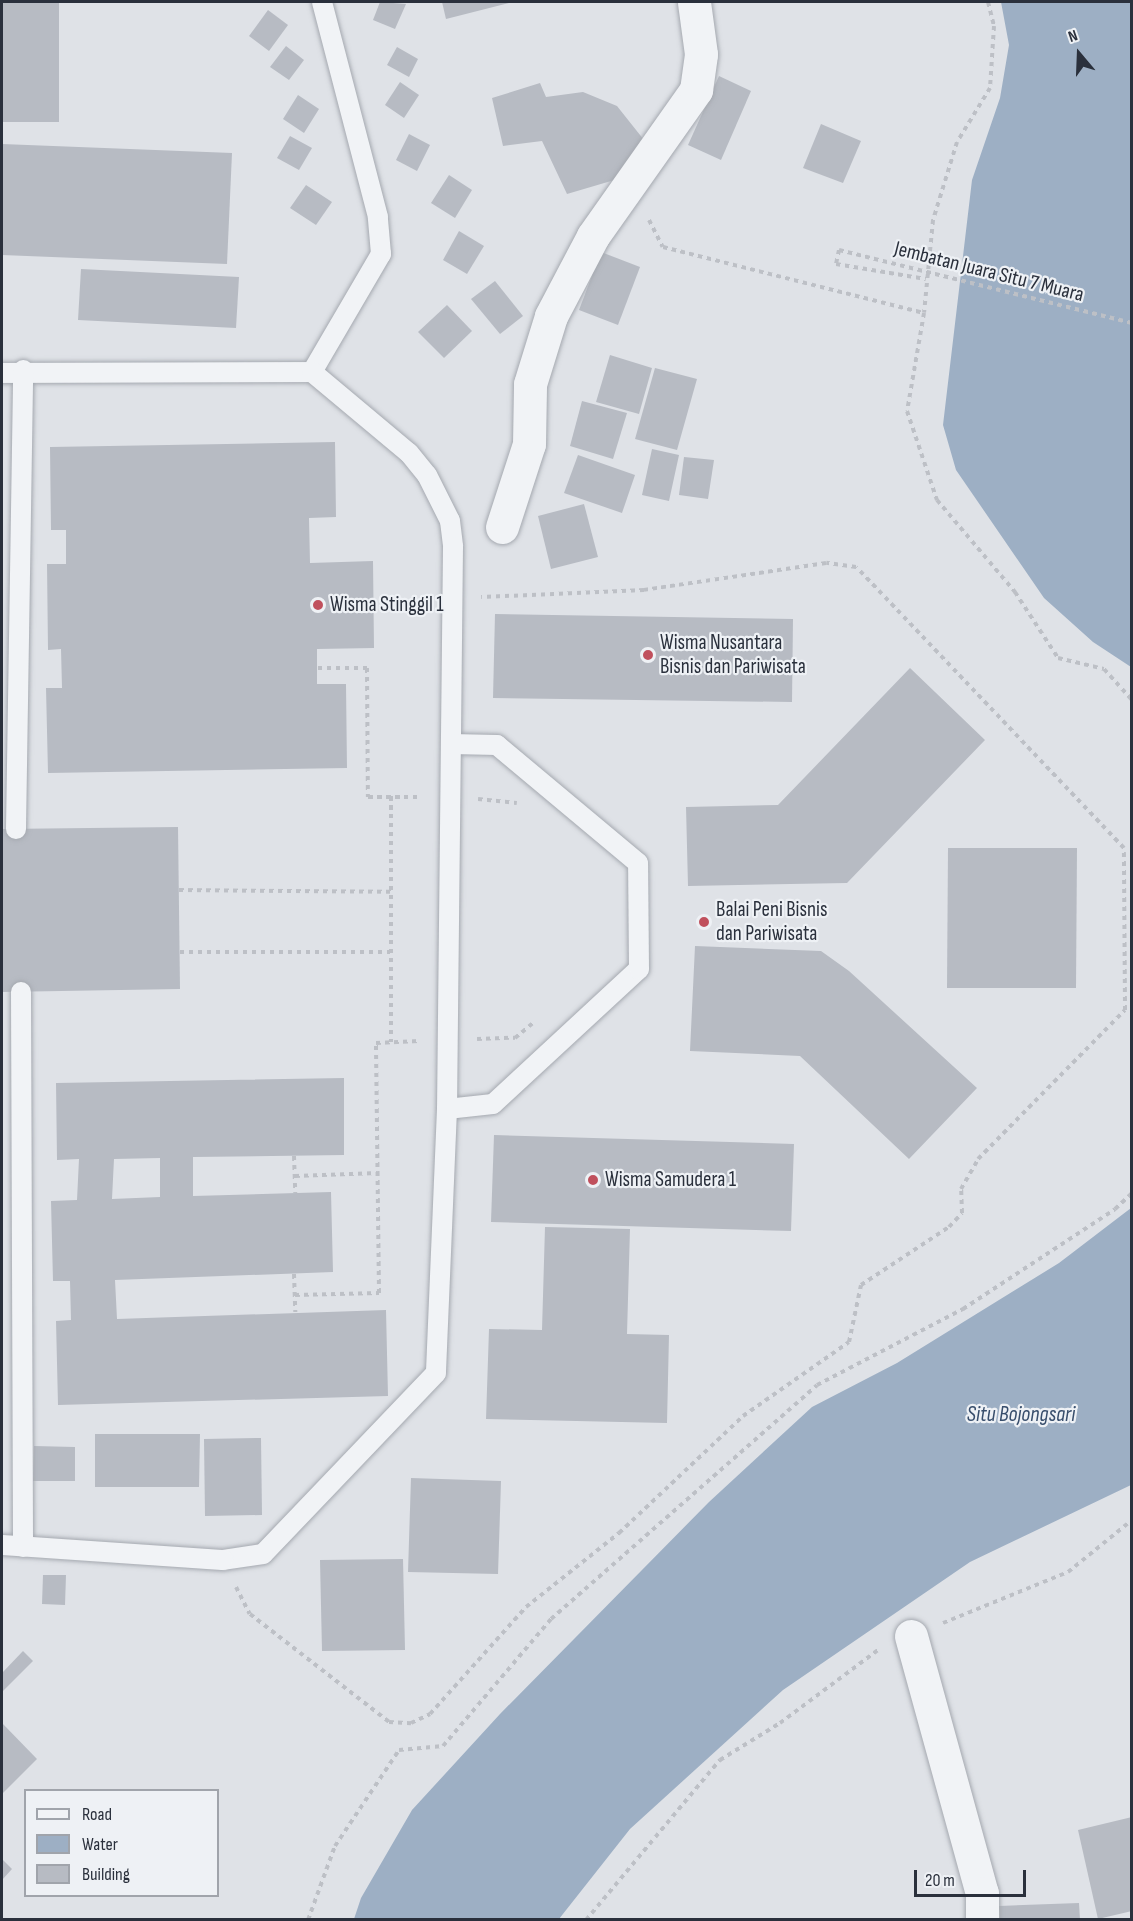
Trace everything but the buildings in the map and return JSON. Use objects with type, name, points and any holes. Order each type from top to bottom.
[{"type":"street","points":[[502,528],[529,444],[530,384],[551,316],[593,236],[696,90],[700,54],[694,2]]},
{"type":"street","points":[[911,1636],[982,1893],[982,1920]]},
{"type":"lane","points":[[312,372],[381,254],[378,217],[322,2]]},
{"type":"lane","points":[[16,829],[23,370]]},
{"type":"lane","points":[[2,373],[23,370],[312,372],[409,453],[442,500],[453,547],[450,599],[451,744],[447,1109],[436,1373],[263,1554],[223,1560],[2,1545]]},
{"type":"lane","points":[[447,1109],[493,1104],[639,969],[638,863],[497,745],[451,744]]},
{"type":"lane","points":[[21,992],[23,1547]]},
{"type":"path","points":[[988,2],[994,26],[990,88],[957,142],[933,220],[924,313],[907,411],[937,500],[1015,592],[1058,658],[1104,669],[1131,700]]},
{"type":"path","points":[[651,209],[649,220],[663,247],[924,313]]},
{"type":"path","name":"Jembatan Juara Situ 7 Muara","points":[[926,279],[836,264],[839,250],[1131,323]]},
{"type":"path","points":[[223,1560],[250,1614],[388,1722],[411,1723],[430,1714],[526,1606],[619,1533],[743,1416],[849,1342],[861,1285],[949,1227],[962,1213],[961,1189],[978,1159],[1125,1010],[1124,848],[856,567],[826,563],[644,590],[450,599]]},
{"type":"path","points":[[318,668],[367,668],[368,797],[514,801],[523,807]]},
{"type":"path","points":[[390,796],[391,1042]]},
{"type":"path","points":[[179,890],[391,892]]},
{"type":"path","points":[[180,952],[390,952]]},
{"type":"path","points":[[295,1295],[380,1293],[376,1042],[515,1038],[541,1017]]},
{"type":"path","points":[[294,1156],[295,1193]]},
{"type":"path","points":[[295,1176],[378,1173]]},
{"type":"path","points":[[308,1920],[335,1846],[399,1750],[443,1746],[551,1619],[817,1385],[963,1309],[1115,1209],[1131,1194]]},
{"type":"path","points":[[294,1274],[295,1312]]},
{"type":"path","points":[[586,1920],[720,1760],[780,1723],[882,1647],[1068,1572],[1131,1520]]},
{"type":"water","points":[[1001,2],[1131,2],[1131,667],[1093,642],[1044,598],[956,470],[943,425],[972,180],[1000,98],[1009,45]]},
{"type":"water","name":"Situ Bojongsari","points":[[1131,1208],[1131,1485],[970,1562],[783,1690],[630,1829],[559,1919],[354,1919],[361,1898],[412,1810],[500,1714],[709,1502],[812,1407],[897,1363],[1059,1263]]},
{"type":"place","name":"Wisma Stinggil 1","points":[[318,605]]},
{"type":"place","name":"Wisma Nusantara Bisnis dan Pariwisata","points":[[648,655]]},
{"type":"place","name":"Balai Peni Bisnis dan Pariwisata","points":[[704,922]]},
{"type":"place","name":"Wisma Samudera 1","points":[[593,1180]]}]
